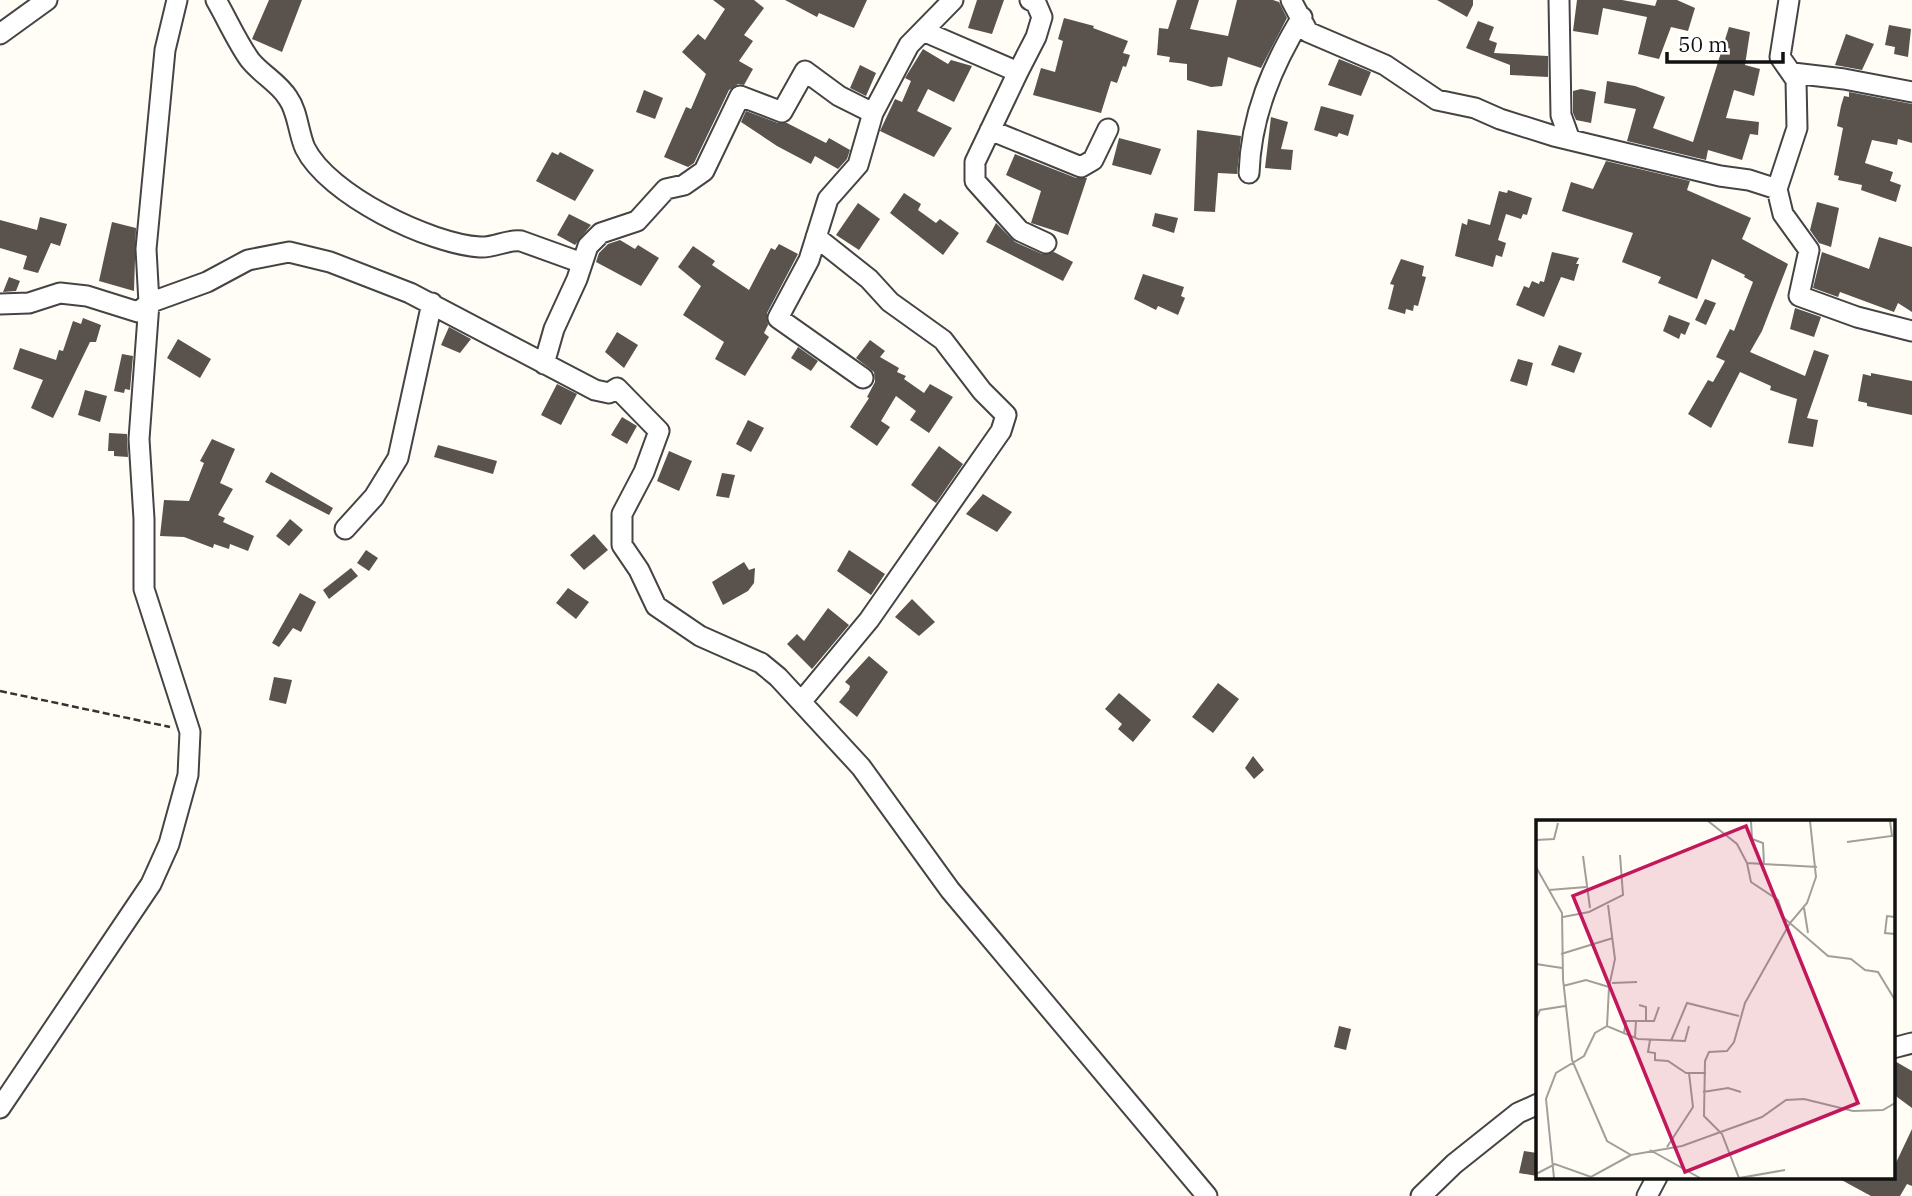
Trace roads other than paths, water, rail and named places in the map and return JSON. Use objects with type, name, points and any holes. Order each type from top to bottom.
[{"type":"street","points":[[0,34],[47,0]]},
{"type":"street","points":[[0,1108],[151,884],[169,844],[188,775],[190,732],[144,589],[144,519],[139,439],[149,303],[146,249],[165,50],[177,0]]},
{"type":"street","points":[[216,0],[251,61],[287,96],[306,149],[327,173],[370,208],[415,233],[478,247],[493,247],[512,240],[531,243],[582,263]]},
{"type":"street","points":[[863,378],[778,318],[809,260],[828,199],[858,165],[873,113],[909,45],[953,0]]},
{"type":"street","points":[[1030,0],[1036,3],[1042,17],[1036,37],[975,162],[975,181],[1020,231],[1046,243]]},
{"type":"street","points":[[1291,0],[1308,32],[1385,65],[1437,100],[1475,108],[1500,120],[1570,140],[1749,180],[1777,190]]},
{"type":"street","points":[[1559,0],[1560,115],[1570,140]]},
{"type":"street","points":[[1789,0],[1780,57],[1796,80],[1797,128],[1777,190],[1783,214],[1809,250],[1798,296],[1857,317],[1912,331]]},
{"type":"street","points":[[1249,173],[1250,139],[1263,96],[1280,52],[1302,17]]},
{"type":"street","points":[[923,31],[1018,72]]},
{"type":"street","points":[[544,364],[561,311],[588,246],[601,233],[637,221],[666,189],[684,185],[704,171],[740,96],[782,112],[805,71],[839,96],[873,113]]},
{"type":"street","points":[[1793,73],[1844,79],[1912,92]]},
{"type":"street","points":[[990,130],[1081,167],[1093,160],[1108,129]]},
{"type":"street","points":[[801,702],[869,620],[1006,420],[1006,415],[982,391],[964,363],[943,340],[890,302],[869,279],[816,237]]},
{"type":"street","points":[[0,304],[29,303],[60,293],[87,296],[138,313],[149,303],[207,282],[248,260],[289,252],[330,262],[432,303],[595,390],[609,393],[617,388],[659,431],[644,472],[622,514],[622,545],[639,570],[656,606],[700,635],[761,663],[861,766],[950,890],[1207,1196]]},
{"type":"street","points":[[345,529],[374,497],[398,458],[432,303]]},
{"type":"street","points":[[1895,1047],[1912,1043]]},
{"type":"street","points":[[1421,1196],[1454,1164],[1518,1113],[1536,1105]]},
{"type":"street","points":[[1647,1196],[1656,1178]]}]
